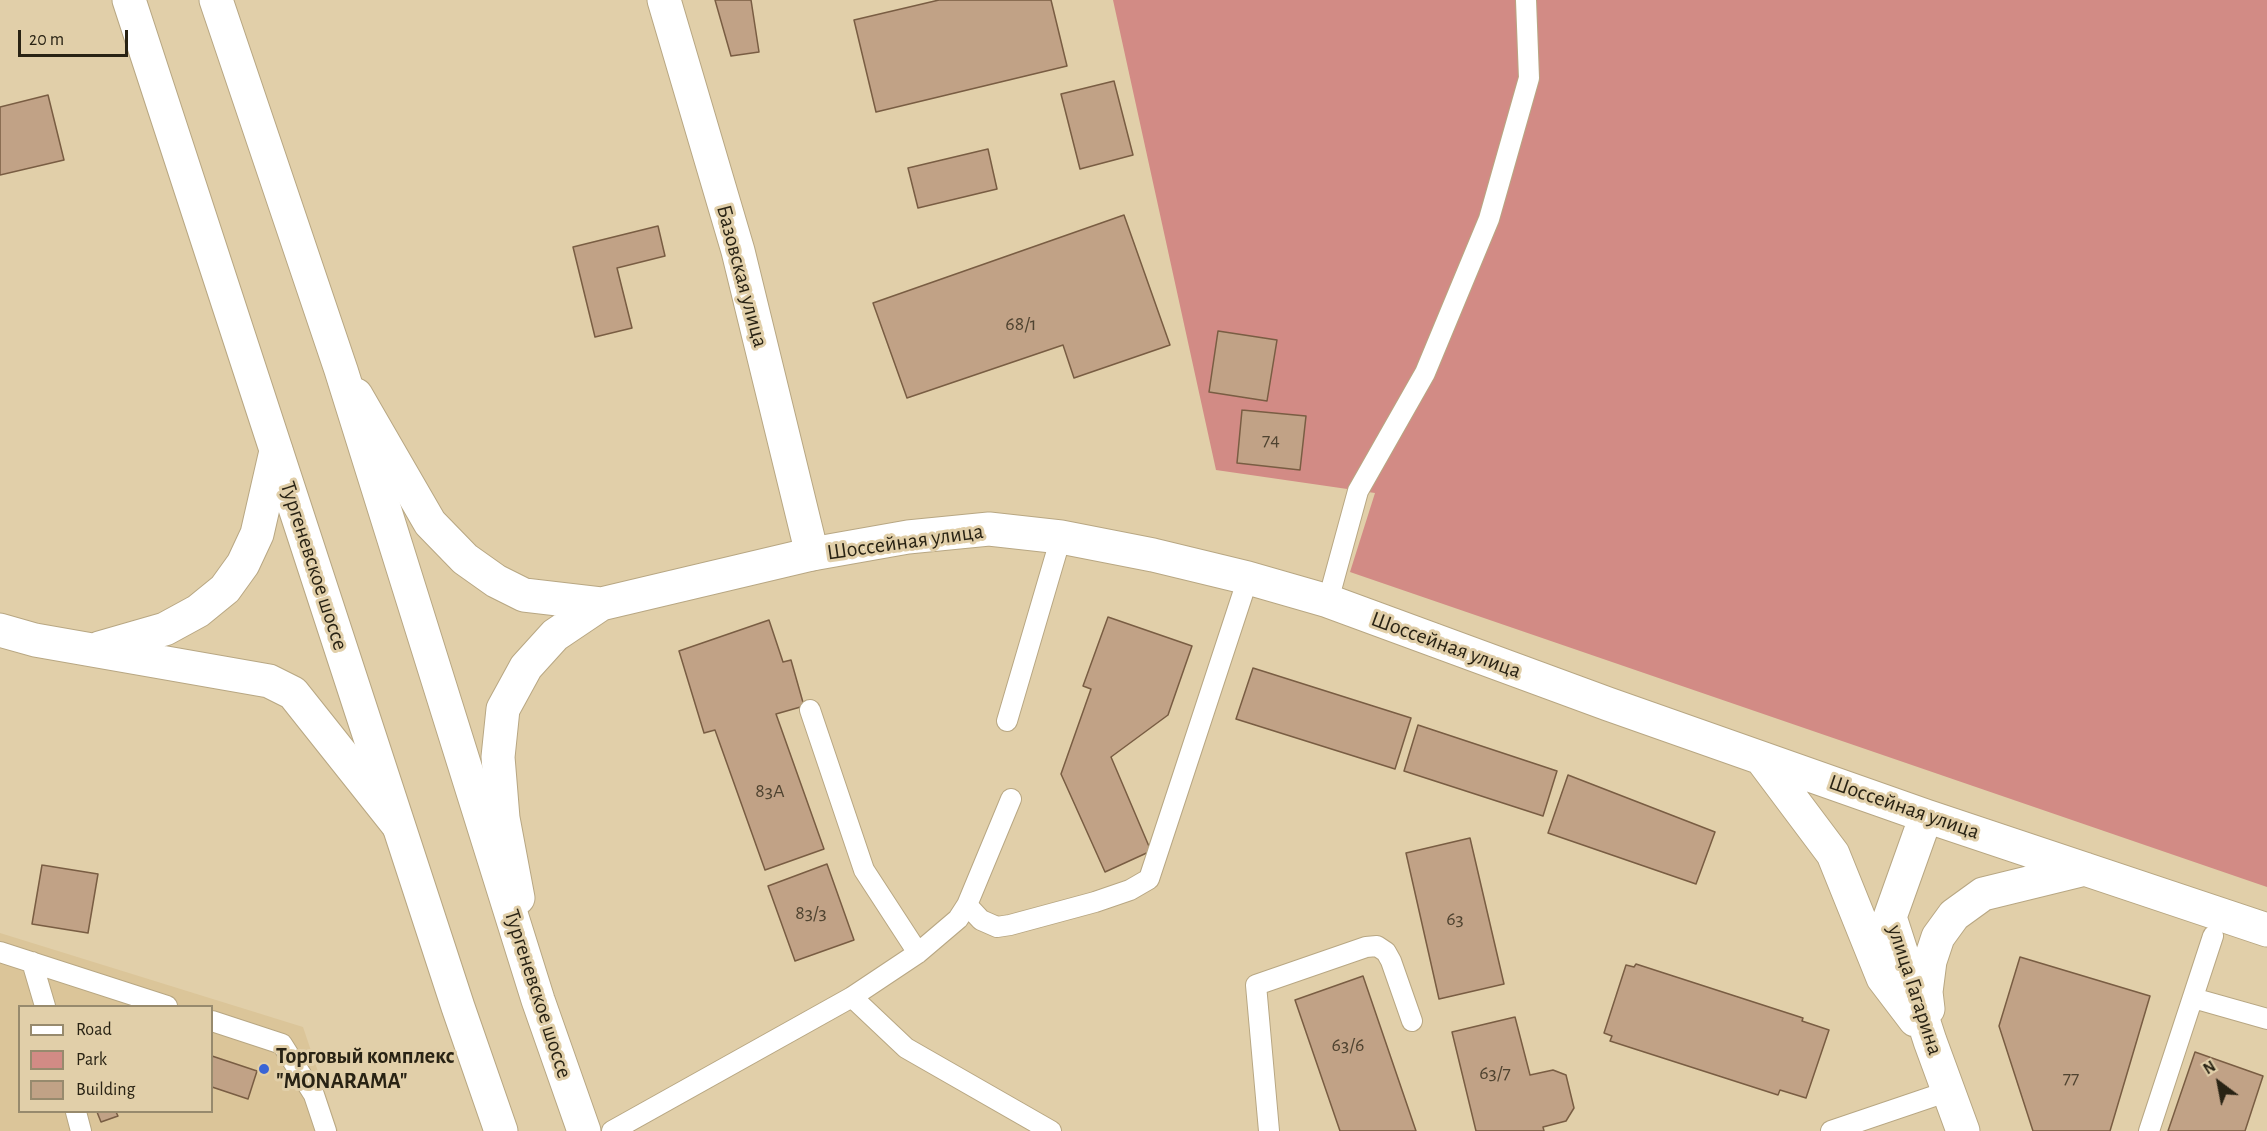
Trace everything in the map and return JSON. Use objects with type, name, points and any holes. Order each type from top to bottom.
[{"type":"main road","name":"Тургеневское шоссе","points":[[129,0],[399,827],[501,1131]]},
{"type":"main road","name":"Тургеневское шоссе","points":[[216,0],[341,370],[538,999],[584,1131]]},
{"type":"main road","name":"Базовская улица","points":[[664,0],[738,251],[812,554]]},
{"type":"main road","points":[[341,370],[430,523],[465,559],[496,581],[524,595],[601,604]]},
{"type":"main road","points":[[92,650],[165,629],[198,611],[225,589],[243,564],[257,534],[276,450]]},
{"type":"main road","name":"Шоссейная улица","points":[[601,604],[812,554],[908,537],[989,529],[1061,537],[1153,555],[1248,578],[1328,602],[1926,816],[2267,930]]},
{"type":"main road","points":[[538,999],[503,818],[498,757],[503,709],[526,667],[555,635],[601,604]]},
{"type":"main road","points":[[0,630],[34,640],[268,681],[293,693],[399,827]]},
{"type":"main road","points":[[1761,758],[1833,854],[1883,978],[1930,1041]]},
{"type":"main road","name":"улица Гагарина","points":[[1926,816],[1890,917],[1930,1041],[1964,1131]]},
{"type":"main road","points":[[1930,1041],[1926,992],[1930,962],[1938,938],[1954,915],[1983,894],[2085,869]]},
{"type":"lane","points":[[1328,602],[1358,491],[1425,373],[1489,219],[1529,78],[1527,0]]},
{"type":"lane","points":[[1007,721],[1061,537]]},
{"type":"lane","points":[[967,905],[981,920],[997,927],[1095,902],[1130,890],[1149,879],[1248,578]]},
{"type":"lane","points":[[810,710],[864,870],[918,953]]},
{"type":"lane","points":[[612,1131],[852,998],[918,953],[958,919],[967,905],[1011,799]]},
{"type":"lane","points":[[2149,1131],[2213,936]]},
{"type":"lane","points":[[1269,1131],[1256,985],[1366,947],[1377,946],[1386,952],[1391,961],[1412,1021]]},
{"type":"lane","points":[[0,952],[164,1005]]},
{"type":"lane","points":[[32,962],[45,1005]]},
{"type":"lane","points":[[852,998],[906,1048],[1051,1131]]},
{"type":"lane","points":[[2193,999],[2267,1019]]},
{"type":"lane","points":[[213,1021],[282,1044],[314,1095],[326,1131]]},
{"type":"lane","points":[[1831,1131],[1880,1123],[1948,1091]]},
{"type":"lane","points":[[76,1113],[81,1131]]},
{"type":"shaded area","name":"Торговый комплекс \"MONARAMA\"","points":[[0,933],[303,1027],[338,1131],[0,1131]]},
{"type":"green space","points":[[1113,0],[2267,0],[2267,887],[1350,572],[1375,493],[1216,470]]},
{"type":"building","points":[[715,0],[751,0],[759,52],[731,56]]},
{"type":"building","points":[[939,0],[1051,0],[1067,66],[876,112],[854,20]]},
{"type":"building","points":[[1114,81],[1133,155],[1080,169],[1061,94]]},
{"type":"building","points":[[48,95],[64,160],[0,175],[0,107]]},
{"type":"building","points":[[988,149],[997,189],[918,208],[908,168]]},
{"type":"building","points":[[1124,215],[1170,345],[1074,378],[1063,345],[907,398],[873,303]]},
{"type":"building","points":[[658,226],[665,256],[617,268],[632,328],[595,337],[573,247]]},
{"type":"building","points":[[1218,331],[1277,340],[1267,401],[1209,392]]},
{"type":"building","points":[[1242,410],[1306,416],[1300,470],[1237,463]]},
{"type":"building","points":[[1108,617],[1192,646],[1168,715],[1111,757],[1151,851],[1105,872],[1061,774],[1091,689],[1083,686]]},
{"type":"building","points":[[769,620],[783,662],[791,660],[804,706],[776,714],[824,849],[765,870],[715,730],[704,733],[679,651]]},
{"type":"building","points":[[1253,668],[1411,718],[1395,769],[1236,719]]},
{"type":"building","points":[[1418,725],[1557,771],[1543,816],[1404,771]]},
{"type":"building","points":[[1568,775],[1715,832],[1696,884],[1548,833]]},
{"type":"building","points":[[1470,838],[1504,984],[1439,999],[1406,853]]},
{"type":"building","points":[[827,864],[854,940],[795,961],[768,886]]},
{"type":"building","points":[[42,865],[98,874],[88,933],[32,924]]},
{"type":"building","points":[[2020,957],[2150,996],[2110,1131],[2033,1131],[1999,1026]]},
{"type":"building","points":[[1636,964],[1803,1018],[1802,1021],[1829,1030],[1806,1098],[1780,1090],[1778,1095],[1610,1041],[1612,1036],[1604,1033],[1626,965],[1634,967]]},
{"type":"building","points":[[1363,976],[1416,1131],[1340,1131],[1295,1000]]},
{"type":"building","points":[[1515,1017],[1530,1075],[1553,1070],[1566,1075],[1574,1108],[1566,1121],[1543,1127],[1544,1131],[1476,1131],[1452,1032]]},
{"type":"building","points":[[2195,1052],[2263,1076],[2245,1131],[2168,1131]]},
{"type":"building","points":[[213,1056],[257,1071],[248,1099],[213,1087]]},
{"type":"building","points":[[97,1113],[116,1113],[118,1116],[101,1122]]},
{"type":"place","name":"Торговый комплекс \"MONARAMA\"","points":[[264,1069]]}]
